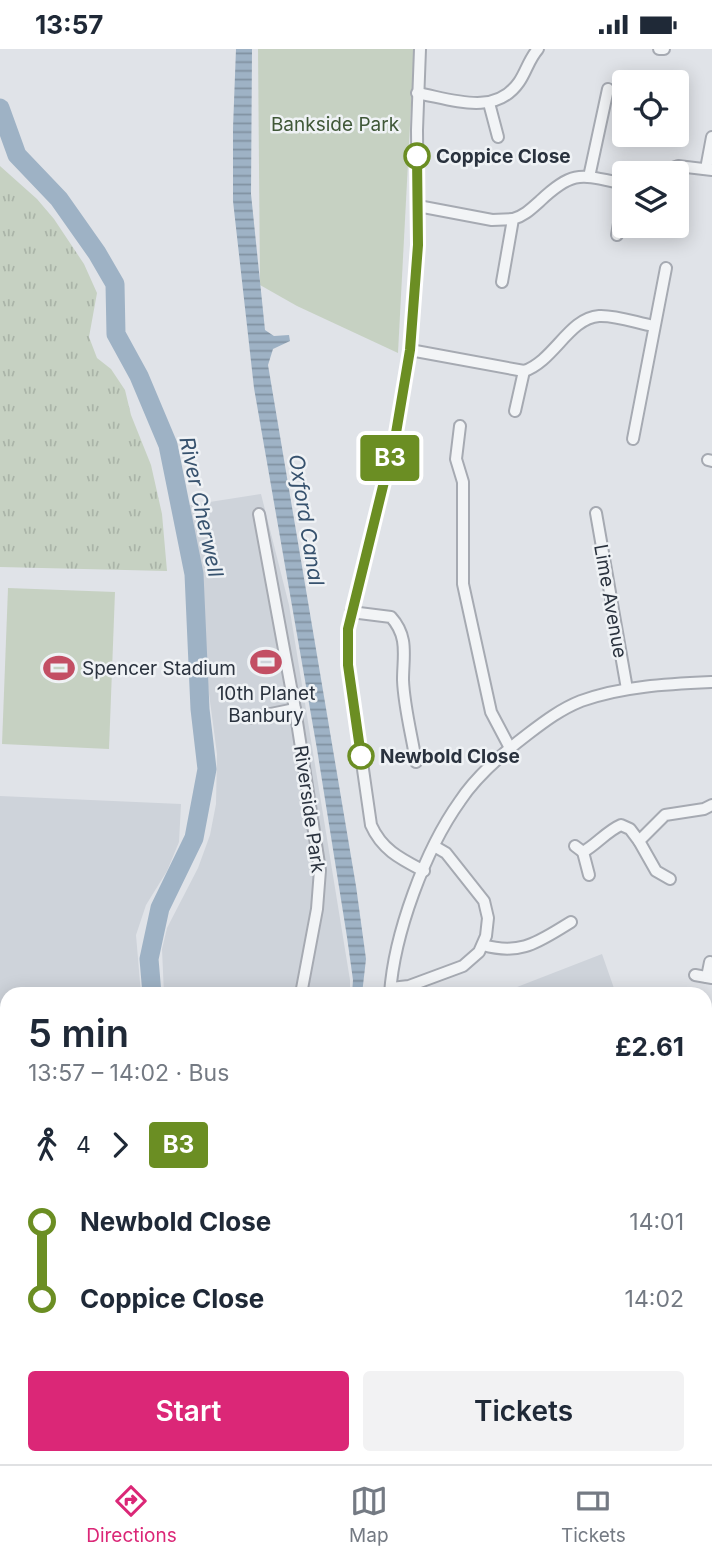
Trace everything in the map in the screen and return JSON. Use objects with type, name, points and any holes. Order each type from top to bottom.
[{"type":"street","points":[[420,49],[417,93],[418,245],[410,350],[396,433],[351,612],[348,665],[371,825],[379,840],[391,853],[424,871]]},
{"type":"street","points":[[417,93],[489,103],[515,87],[538,49]]},
{"type":"street","points":[[589,177],[608,89]]},
{"type":"street","points":[[489,103],[498,137]]},
{"type":"street","points":[[689,167],[709,169],[712,137]]},
{"type":"street","points":[[418,206],[492,220],[513,219],[531,209],[561,181],[574,177],[589,177],[612,183]]},
{"type":"street","points":[[502,282],[513,219]]},
{"type":"street","points":[[633,439],[666,268]]},
{"type":"street","points":[[410,350],[524,371],[541,363],[570,332],[590,318],[600,316],[654,326]]},
{"type":"street","points":[[515,411],[524,371]]},
{"type":"street","points":[[460,426],[456,459],[463,482],[463,584],[491,712],[510,748]]},
{"type":"street","name":"Lime Avenue","points":[[596,513],[627,689]]},
{"type":"street","name":"Riverside Park","points":[[259,514],[295,709],[320,870],[317,909],[302,987]]},
{"type":"street","points":[[351,612],[391,617],[401,627],[405,658],[403,680],[416,762]]},
{"type":"street","points":[[390,987],[405,922],[442,828],[461,798],[510,748],[558,711],[603,693],[712,682]]},
{"type":"street","points":[[251,718],[295,709]]},
{"type":"street","points":[[639,841],[665,815],[704,809],[712,805]]},
{"type":"street","points":[[589,875],[579,849],[598,843],[616,826],[621,825],[630,829],[656,871],[670,879]]},
{"type":"street","points":[[407,987],[456,970],[475,958],[483,945],[488,918],[484,901],[446,853],[434,846]]},
{"type":"street","points":[[483,945],[497,949],[526,948],[571,922]]},
{"type":"street","points":[[695,975],[710,978],[710,962]]},
{"type":"shaded area","points":[[261,494],[289,605],[350,987],[164,987],[162,949],[167,928],[198,868],[210,835],[216,804],[217,754],[184,506]]},
{"type":"shaded area","points":[[0,796],[181,804],[179,842],[167,871],[146,905],[136,935],[140,987],[0,987]]},
{"type":"shaded area","points":[[602,954],[614,987],[517,987]]},
{"type":"green space","name":"Bankside Park","points":[[258,49],[414,49],[398,353],[297,306],[260,285]]},
{"type":"green space","points":[[0,166],[37,199],[54,219],[84,264],[97,293],[89,337],[97,358],[111,369],[125,390],[131,415],[151,465],[162,514],[167,571],[0,567]]},
{"type":"green space","name":"Spencer Stadium","points":[[8,588],[115,592],[109,749],[2,744]]},
{"type":"water","points":[[236,49],[252,49],[251,194],[265,330],[274,336],[289,335],[290,341],[273,349],[268,365],[356,886],[366,959],[363,987],[352,987],[317,749],[254,388],[233,201]]},
{"type":"waterway","name":"River Cherwell","points":[[0,108],[17,155],[59,199],[115,284],[116,334],[139,376],[168,445],[194,574],[200,709],[207,769],[194,838],[160,908],[149,959],[151,987]]},
{"type":"bus line","name":"B3","points":[[361,756],[348,665],[348,629],[396,433],[410,350],[418,245],[417,156]]},
{"type":"place","name":"Coppice Close","points":[[417,156]]},
{"type":"place","name":"10th Planet Banbury","points":[[266,662]]},
{"type":"place","name":"Spencer Stadium","points":[[59,668]]},
{"type":"place","name":"Newbold Close","points":[[361,756]]},
{"type":"water label","name":"Oxford Canal","points":[[306,520]]}]
